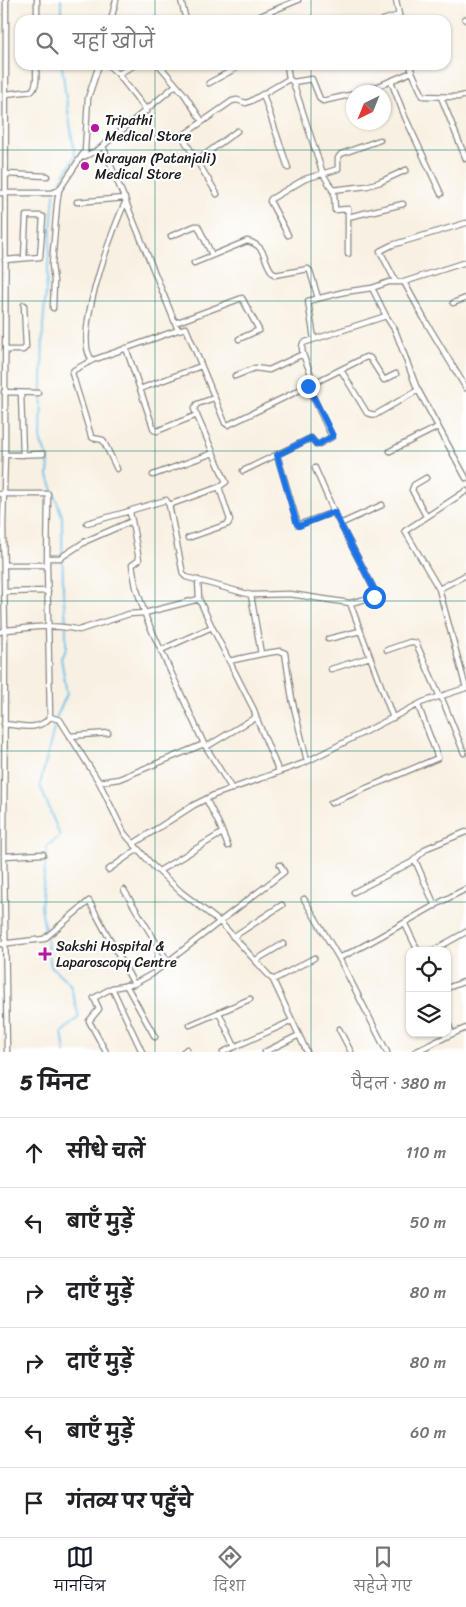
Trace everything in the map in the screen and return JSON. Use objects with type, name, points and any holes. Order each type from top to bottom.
[{"type":"street","points":[[6,0],[6,174],[3,193],[5,455],[2,494],[4,565],[3,943],[7,1052]]},
{"type":"street","points":[[37,0],[37,15]]},
{"type":"street","points":[[112,15],[116,0]]},
{"type":"street","points":[[181,0],[185,15]]},
{"type":"street","points":[[264,15],[298,0]]},
{"type":"street","points":[[396,0],[399,15]]},
{"type":"street","points":[[6,94],[32,91],[36,83],[36,70]]},
{"type":"street","points":[[53,308],[54,282],[52,265],[59,190],[86,151],[88,98],[97,70]]},
{"type":"street","points":[[114,70],[147,111]]},
{"type":"street","points":[[118,74],[126,70]]},
{"type":"street","points":[[163,70],[202,121]]},
{"type":"street","points":[[209,82],[232,70]]},
{"type":"street","points":[[288,70],[322,173],[332,190],[335,210],[348,209],[348,254]]},
{"type":"street","points":[[379,85],[412,72],[423,96],[458,97],[466,95]]},
{"type":"street","points":[[217,194],[182,136],[232,101],[237,100],[246,103],[291,80],[312,79],[320,99],[323,101],[346,96]]},
{"type":"street","points":[[391,81],[405,117],[441,194]]},
{"type":"street","points":[[82,158],[103,146],[176,85]]},
{"type":"street","points":[[263,94],[288,168]]},
{"type":"street","points":[[441,97],[466,159]]},
{"type":"street","points":[[196,161],[236,131]]},
{"type":"street","points":[[288,235],[270,200],[305,180],[339,168],[338,158],[341,154],[380,140]]},
{"type":"street","points":[[103,146],[178,330]]},
{"type":"street","points":[[332,190],[367,186],[406,170]]},
{"type":"street","points":[[6,174],[47,176]]},
{"type":"street","points":[[3,193],[52,193],[59,190]]},
{"type":"street","points":[[77,202],[125,199]]},
{"type":"street","points":[[93,360],[88,354],[86,342],[88,315],[117,218],[125,199]]},
{"type":"street","points":[[348,217],[403,204]]},
{"type":"street","points":[[5,260],[38,259],[40,256],[41,216],[26,216],[24,258]]},
{"type":"street","points":[[396,282],[380,251],[392,245],[466,223]]},
{"type":"street","points":[[171,236],[198,226],[212,255]]},
{"type":"street","points":[[194,263],[247,240],[263,252],[274,275],[308,269],[318,298]]},
{"type":"street","points":[[314,339],[307,302],[318,298],[372,288],[389,282],[404,282],[466,262]]},
{"type":"street","points":[[404,282],[466,388]]},
{"type":"street","points":[[372,288],[395,330],[418,390],[466,478]]},
{"type":"street","points":[[175,323],[242,298],[258,330],[239,339]]},
{"type":"street","points":[[453,303],[466,298]]},
{"type":"street","points":[[5,350],[23,350],[26,347],[24,306]]},
{"type":"street","points":[[309,386],[312,381],[303,354],[303,343],[386,316]]},
{"type":"street","points":[[117,468],[102,440],[90,436],[72,373],[93,360],[178,330],[186,328],[223,421],[228,425],[369,357],[384,380],[396,374]]},
{"type":"street","points":[[126,348],[154,430],[157,431],[197,415]]},
{"type":"street","points":[[235,376],[255,368],[269,370],[303,354]]},
{"type":"street","points":[[140,389],[201,366]]},
{"type":"street","points":[[341,370],[367,413],[371,415],[375,415],[418,390]]},
{"type":"street","points":[[243,472],[311,438],[317,445],[333,437],[309,386]]},
{"type":"street","points":[[4,392],[38,393]]},
{"type":"street","points":[[21,393],[23,455]]},
{"type":"street","points":[[169,505],[219,487],[226,482],[194,409],[197,404],[214,398]]},
{"type":"street","points":[[390,450],[438,427]]},
{"type":"street","points":[[154,475],[213,453]]},
{"type":"street","points":[[5,455],[43,454]]},
{"type":"street","points":[[277,455],[298,525],[334,512]]},
{"type":"street","points":[[87,523],[166,500],[169,505],[183,574],[186,577],[251,595],[290,594],[350,603],[374,597],[376,595],[334,512],[315,468]]},
{"type":"street","points":[[426,478],[414,485],[412,490],[426,516]]},
{"type":"street","points":[[188,538],[230,522],[219,487]]},
{"type":"street","points":[[133,844],[206,799],[307,761],[418,705],[466,688],[439,588],[405,532],[406,528],[466,490]]},
{"type":"street","points":[[2,494],[48,494],[48,627],[52,718]]},
{"type":"street","points":[[340,524],[382,505]]},
{"type":"street","points":[[130,511],[139,560],[132,565],[133,576],[145,613],[205,746],[232,789]]},
{"type":"street","points":[[47,558],[62,556],[86,541],[132,521]]},
{"type":"street","points":[[4,565],[47,565]]},
{"type":"street","points":[[439,588],[466,575]]},
{"type":"street","points":[[198,580],[199,599],[254,710],[279,772]]},
{"type":"street","points":[[4,592],[48,591]]},
{"type":"street","points":[[251,595],[261,654]]},
{"type":"street","points":[[3,631],[48,627],[64,627],[79,630],[129,614],[145,613],[199,599]]},
{"type":"street","points":[[350,603],[393,718]]},
{"type":"street","points":[[161,650],[212,628]]},
{"type":"street","points":[[328,639],[360,631]]},
{"type":"street","points":[[386,650],[410,642],[416,643],[464,753]]},
{"type":"street","points":[[229,661],[280,650],[285,653],[292,699],[307,761]]},
{"type":"street","points":[[331,669],[370,657]]},
{"type":"street","points":[[331,803],[438,758],[418,705]]},
{"type":"street","points":[[99,782],[118,778],[205,746],[256,717]]},
{"type":"street","points":[[52,718],[60,720],[99,782],[124,832],[133,844],[181,892],[220,922],[273,980],[307,1052]]},
{"type":"street","points":[[4,724],[37,727],[52,718]]},
{"type":"street","points":[[70,736],[108,733]]},
{"type":"street","points":[[206,799],[228,846]]},
{"type":"street","points":[[354,892],[415,860],[427,848],[466,832]]},
{"type":"street","points":[[159,871],[222,833]]},
{"type":"street","points":[[108,870],[138,849]]},
{"type":"street","points":[[4,856],[43,854]]},
{"type":"street","points":[[415,860],[435,906]]},
{"type":"street","points":[[99,1052],[106,1050],[89,1020],[99,1009],[94,998],[112,988],[134,984],[152,974],[284,872],[280,865]]},
{"type":"street","points":[[124,890],[168,962]]},
{"type":"street","points":[[339,958],[466,890]]},
{"type":"street","points":[[304,899],[339,958],[387,1052]]},
{"type":"street","points":[[3,943],[44,939],[89,901],[134,984]]},
{"type":"street","points":[[233,937],[282,905]]},
{"type":"street","points":[[405,924],[416,947]]},
{"type":"street","points":[[439,947],[466,932]]},
{"type":"street","points":[[256,960],[283,944]]},
{"type":"street","points":[[273,980],[314,958]]},
{"type":"street","points":[[451,987],[466,981]]},
{"type":"street","points":[[126,985],[155,1037]]},
{"type":"street","points":[[112,988],[142,1052]]},
{"type":"street","points":[[190,1025],[250,999]]},
{"type":"street","points":[[219,1013],[235,1047]]},
{"type":"street","points":[[223,1052],[292,1021]]},
{"type":"street","points":[[415,1052],[466,1028]]},
{"type":"street","points":[[339,1029],[351,1052]]},
{"type":"street","points":[[265,1052],[298,1035]]},
{"type":"waterway","points":[[61,0],[61,15]]},
{"type":"waterway","points":[[56,189],[75,156],[63,70]]},
{"type":"waterway","points":[[54,194],[43,326],[41,443],[49,459],[48,476],[62,516],[66,648],[61,658],[67,694],[57,716],[40,785],[60,836],[47,846],[41,907],[51,966],[70,984],[79,1017],[62,1032],[65,1052]]},
{"type":"place","name":"Tripathi Medical Store","points":[[95,128]]},
{"type":"place","name":"Narayan (Patanjali) Medical Store","points":[[85,166]]},
{"type":"place","name":"Sakshi Hospital & Laparoscopy Centre","points":[[45,954]]},
{"type":"route","points":[[308,386],[333,436],[317,445],[313,438],[311,438],[277,455],[297,524],[299,526],[334,512],[376,593],[374,597]]}]
